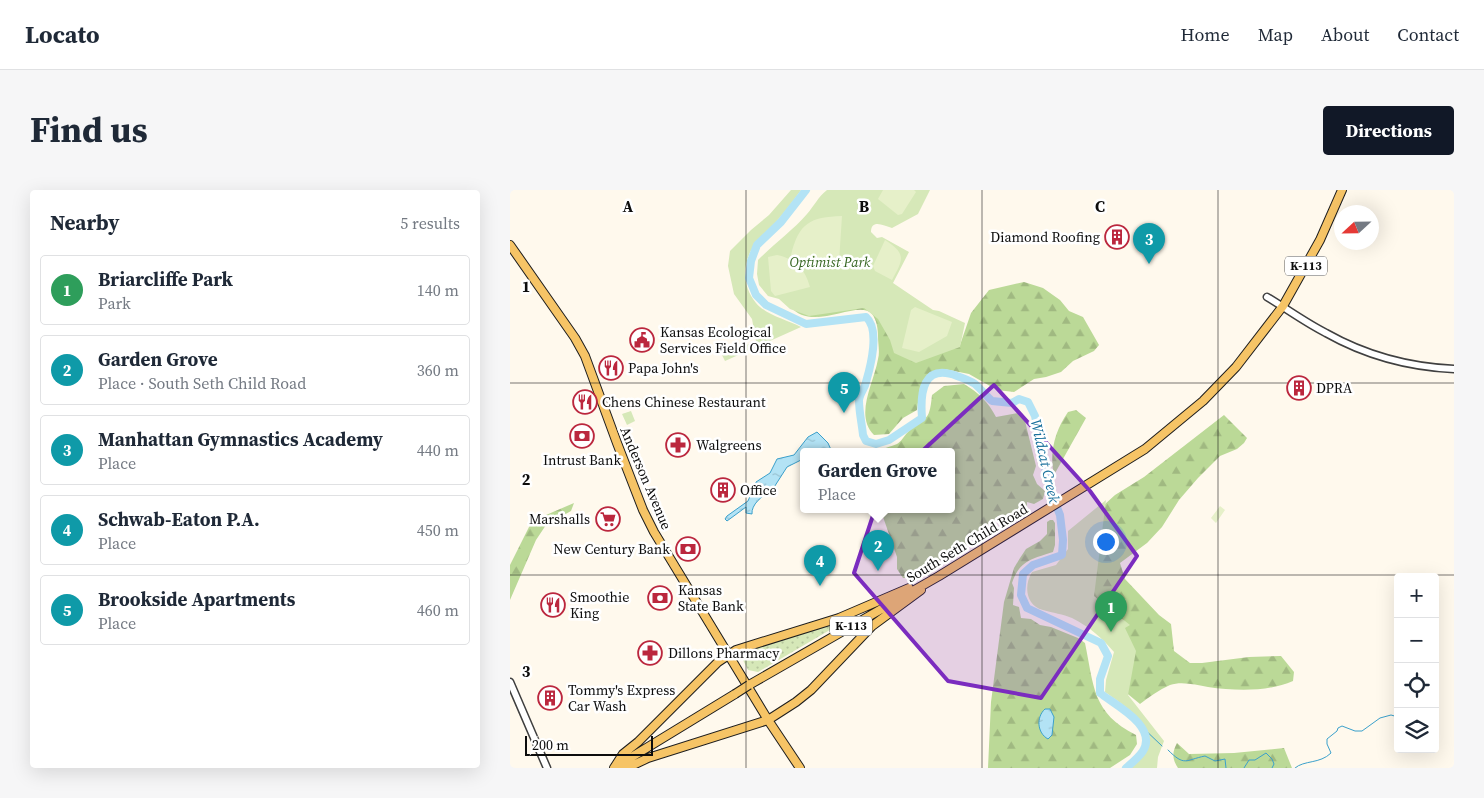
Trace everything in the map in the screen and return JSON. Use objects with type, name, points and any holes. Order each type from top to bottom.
[{"type":"main road","name":"South Seth Child Road","points":[[615,768],[764,676],[938,576],[1145,449],[1203,401],[1236,367],[1283,306],[1320,240],[1342,190]]},
{"type":"main road","name":"Anderson Avenue","points":[[510,245],[575,338],[585,356],[648,521],[768,720],[800,768]]},
{"type":"main road","points":[[615,768],[623,754],[638,742],[718,662],[736,650],[839,618],[938,576]]},
{"type":"main road","points":[[615,768],[631,766],[648,758],[768,720],[796,702],[810,690],[872,626],[938,576]]},
{"type":"street","points":[[1267,297],[1328,334],[1360,349],[1408,363],[1454,369]]},
{"type":"street","points":[[510,682],[547,768]]},
{"type":"highlighted area","points":[[994,385],[1090,491],[1137,556],[1041,698],[948,681],[854,573],[882,488]]},
{"type":"green space","points":[[791,190],[801,190],[751,250],[745,273],[751,296],[760,307],[801,327],[725,361],[722,355],[756,341],[752,319],[734,294],[728,266],[730,251],[769,215]]},
{"type":"green space","name":"Optimist Park","points":[[827,190],[930,190],[918,214],[892,228],[875,224],[871,232],[877,238],[882,237],[909,252],[893,283],[933,310],[965,323],[960,347],[916,363],[894,353],[890,340],[878,319],[864,308],[809,316],[790,309],[779,299],[768,296],[759,285],[757,274],[758,260],[810,211]]},
{"type":"green space","points":[[883,190],[914,190],[916,192],[902,214],[898,215],[878,199]]},
{"type":"green space","points":[[842,216],[839,262],[834,266],[791,255],[798,236],[808,224],[822,218]]},
{"type":"green space","points":[[885,240],[897,249],[901,258],[899,267],[892,280],[875,271],[873,266]]},
{"type":"green space","points":[[777,255],[789,259],[799,266],[810,287],[775,296],[771,291],[768,257]]},
{"type":"green space","points":[[1024,282],[1043,288],[1060,300],[1069,311],[1083,317],[1099,345],[1094,351],[1073,361],[1061,372],[1034,379],[1014,392],[997,390],[969,374],[944,369],[931,373],[920,387],[917,410],[903,418],[889,434],[874,435],[868,427],[866,418],[867,398],[879,354],[877,328],[872,314],[865,310],[856,310],[822,317],[810,317],[799,314],[790,306],[850,299],[960,345],[971,313],[989,290]]},
{"type":"green space","points":[[915,307],[952,322],[947,336],[919,352],[902,348],[911,310]]},
{"type":"green space","points":[[964,384],[983,398],[996,417],[1018,413],[1024,417],[1036,466],[1033,475],[1037,484],[1045,491],[1043,499],[1034,504],[1027,502],[1027,510],[1015,517],[993,521],[971,536],[970,544],[961,546],[957,552],[903,578],[897,569],[897,557],[882,513],[955,513],[955,448],[884,448],[898,443],[928,416],[932,395],[944,386]]},
{"type":"green space","points":[[1076,410],[1086,418],[1054,475],[1052,458],[1054,442],[1068,412]]},
{"type":"green space","points":[[631,411],[635,421],[627,425],[622,414]]},
{"type":"green space","points":[[1224,415],[1247,438],[1244,443],[1237,449],[1220,456],[1179,500],[1162,527],[1147,543],[1120,563],[1125,579],[1159,615],[1171,624],[1174,651],[1190,663],[1281,656],[1294,672],[1293,681],[1283,685],[1251,690],[1179,683],[1162,689],[1140,704],[1118,686],[1123,650],[1067,561],[1082,525],[1115,495],[1144,477]]},
{"type":"green space","points":[[1106,500],[1094,596],[1130,625],[1125,628],[1136,651],[1128,695],[1164,741],[1158,757],[1157,768],[1131,768],[1142,756],[1147,744],[1147,734],[1143,724],[1136,716],[1105,692],[1106,680],[1114,652],[1095,633],[1078,621],[1037,607],[1033,604],[1028,594],[1029,577],[1032,572],[1056,565],[1068,549],[1068,531]]},
{"type":"green space","points":[[574,503],[571,511],[546,525],[536,540],[510,600],[510,565],[532,521]]},
{"type":"green space","points":[[1220,506],[1225,510],[1216,523],[1211,518]]},
{"type":"green space","points":[[1053,520],[1055,523],[1055,545],[1053,552],[1028,562],[1019,569],[1012,583],[1014,588],[1013,605],[1019,607],[1021,618],[1031,619],[1040,625],[1051,627],[1078,638],[1085,643],[1097,697],[1111,717],[1136,735],[1137,744],[1130,755],[1110,768],[988,768],[991,702],[1004,602],[1014,568],[1026,549],[1040,541],[1047,534],[1047,522]]},
{"type":"green space","points":[[843,620],[844,622],[758,672],[748,670],[739,652]]},
{"type":"green space","points":[[1177,743],[1189,754],[1234,753],[1284,748],[1292,768],[1178,768],[1173,756]]},
{"type":"water","points":[[817,432],[830,448],[800,448],[800,460],[787,467],[771,492],[764,495],[755,504],[752,514],[746,513],[746,507],[727,521],[725,519],[727,516],[748,501],[756,482],[770,473],[777,459],[794,455],[808,437]]},
{"type":"water","points":[[1045,709],[1050,709],[1054,717],[1052,735],[1048,739],[1042,733],[1039,725],[1040,716]]},
{"type":"waterway","name":"Wildcat Creek","points":[[806,190],[781,222],[757,245],[751,261],[749,278],[756,295],[766,305],[806,324],[866,317],[873,330],[872,357],[859,400],[863,435],[866,441],[876,444],[889,440],[922,418],[923,390],[930,377],[937,373],[946,373],[970,381],[992,401],[1012,403],[1019,399],[1028,402],[1035,416],[1049,487],[1060,515],[1063,540],[1062,555],[1033,565],[1023,574],[1021,595],[1027,608],[1101,643],[1108,656],[1100,679],[1100,693],[1133,717],[1145,733],[1146,742],[1143,751],[1126,768]]},
{"type":"waterway","points":[[1295,768],[1322,759],[1331,753],[1327,739],[1338,728],[1342,726],[1355,731],[1362,731],[1380,718],[1394,716]]},
{"type":"waterway","points":[[1140,725],[1162,746]]},
{"type":"waterway","points":[[1168,750],[1178,759],[1185,761],[1205,756],[1215,761],[1225,759],[1226,768]]},
{"type":"waterway","points":[[1244,768],[1249,760],[1255,760],[1266,753],[1272,759],[1274,764],[1272,768]]},
{"type":"place","name":"Diamond Roofing","points":[[1117,237]]},
{"type":"place","name":"Manhattan Gymnastics Academy","points":[[1149,264]]},
{"type":"place","name":"Kansas Ecological Services Field Office","points":[[642,340]]},
{"type":"place","name":"Papa John's","points":[[611,368]]},
{"type":"place","name":"DPRA","points":[[1299,388]]},
{"type":"place","name":"Chens Chinese Restaurant","points":[[585,402]]},
{"type":"place","name":"Brookside Apartments","points":[[844,413]]},
{"type":"place","name":"Intrust Bank","points":[[582,436]]},
{"type":"place","name":"Walgreens","points":[[678,445]]},
{"type":"place","name":"Office","points":[[723,490]]},
{"type":"place","name":"Marshalls","points":[[608,519]]},
{"type":"place","name":"New Century Bank","points":[[688,549]]},
{"type":"place","name":"Garden Grove","points":[[878,571]]},
{"type":"place","name":"Schwab-Eaton P.A.","points":[[820,586]]},
{"type":"place","name":"Kansas State Bank","points":[[660,598]]},
{"type":"place","name":"Smoothie King","points":[[553,605]]},
{"type":"place","name":"Briarcliffe Park","points":[[1111,632]]},
{"type":"place","name":"Dillons Pharmacy","points":[[650,653]]},
{"type":"place","name":"Tommy's Express Car Wash","points":[[550,698]]}]
